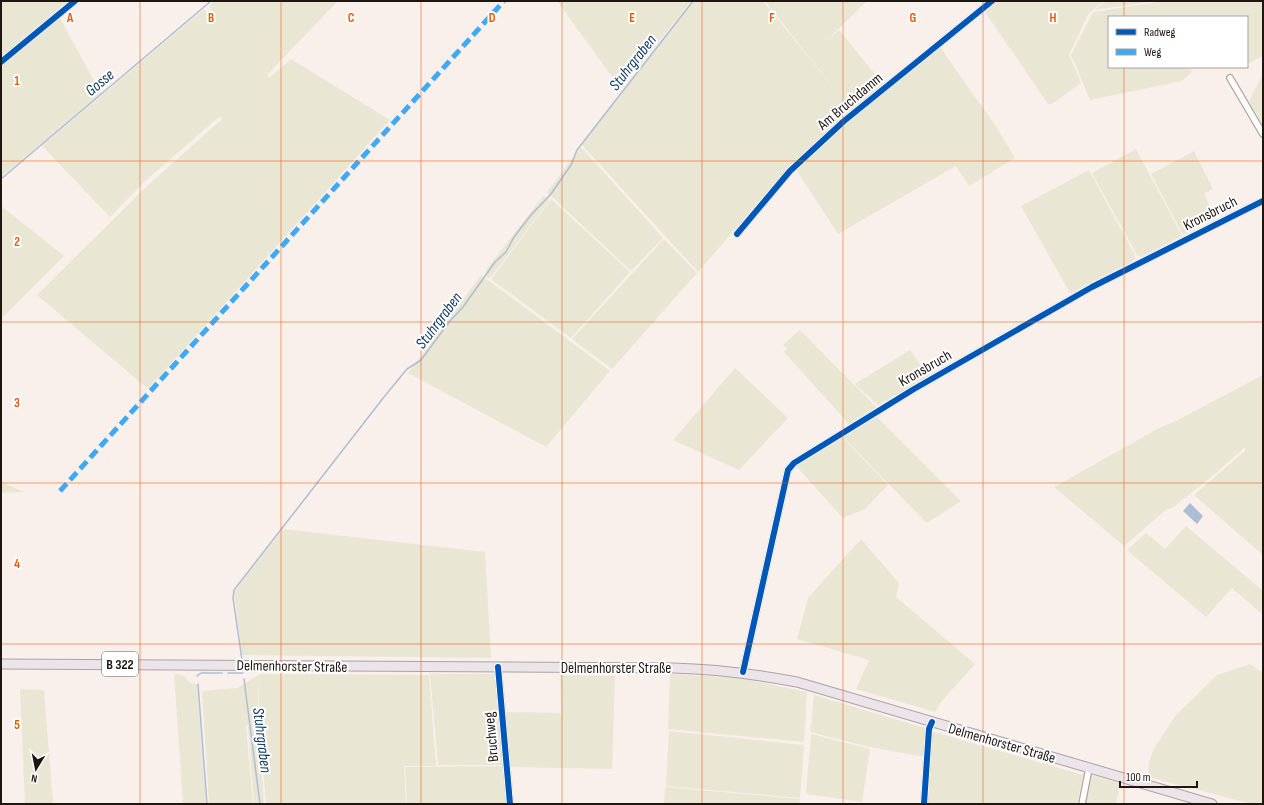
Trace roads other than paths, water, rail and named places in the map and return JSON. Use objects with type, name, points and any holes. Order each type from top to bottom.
[{"type":"main road","name":"Delmenhorster Straße","points":[[1,664],[712,668],[797,682],[1212,804]]},
{"type":"street","points":[[1,62],[75,1]]},
{"type":"street","name":"Am Bruchdamm","points":[[737,234],[790,171],[844,121],[992,1]]},
{"type":"street","points":[[1230,78],[1263,134]]},
{"type":"street","name":"Kronsbruch","points":[[743,672],[788,470],[794,463],[914,389],[1092,286],[1263,201]]},
{"type":"street","name":"Bruchweg","points":[[498,667],[510,804]]},
{"type":"street","points":[[924,804],[929,729],[932,722]]},
{"type":"street","points":[[1082,804],[1089,768]]},
{"type":"water","points":[[1190,503],[1203,516],[1197,524],[1183,511]]},
{"type":"waterway","name":"Gosse","points":[[1,179],[211,1]]},
{"type":"waterway","name":"Stuhrgraben","points":[[242,660],[233,598],[234,590],[384,397],[407,369],[421,360],[450,321],[463,307],[495,262],[506,252],[514,237],[531,215],[551,194],[571,165],[577,150],[693,1]]},
{"type":"waterway","points":[[197,676],[201,673],[222,673]]},
{"type":"waterway","points":[[228,673],[243,673]]},
{"type":"waterway","name":"Stuhrgraben","points":[[244,679],[260,804]]},
{"type":"waterway","points":[[198,684],[207,804]]}]
